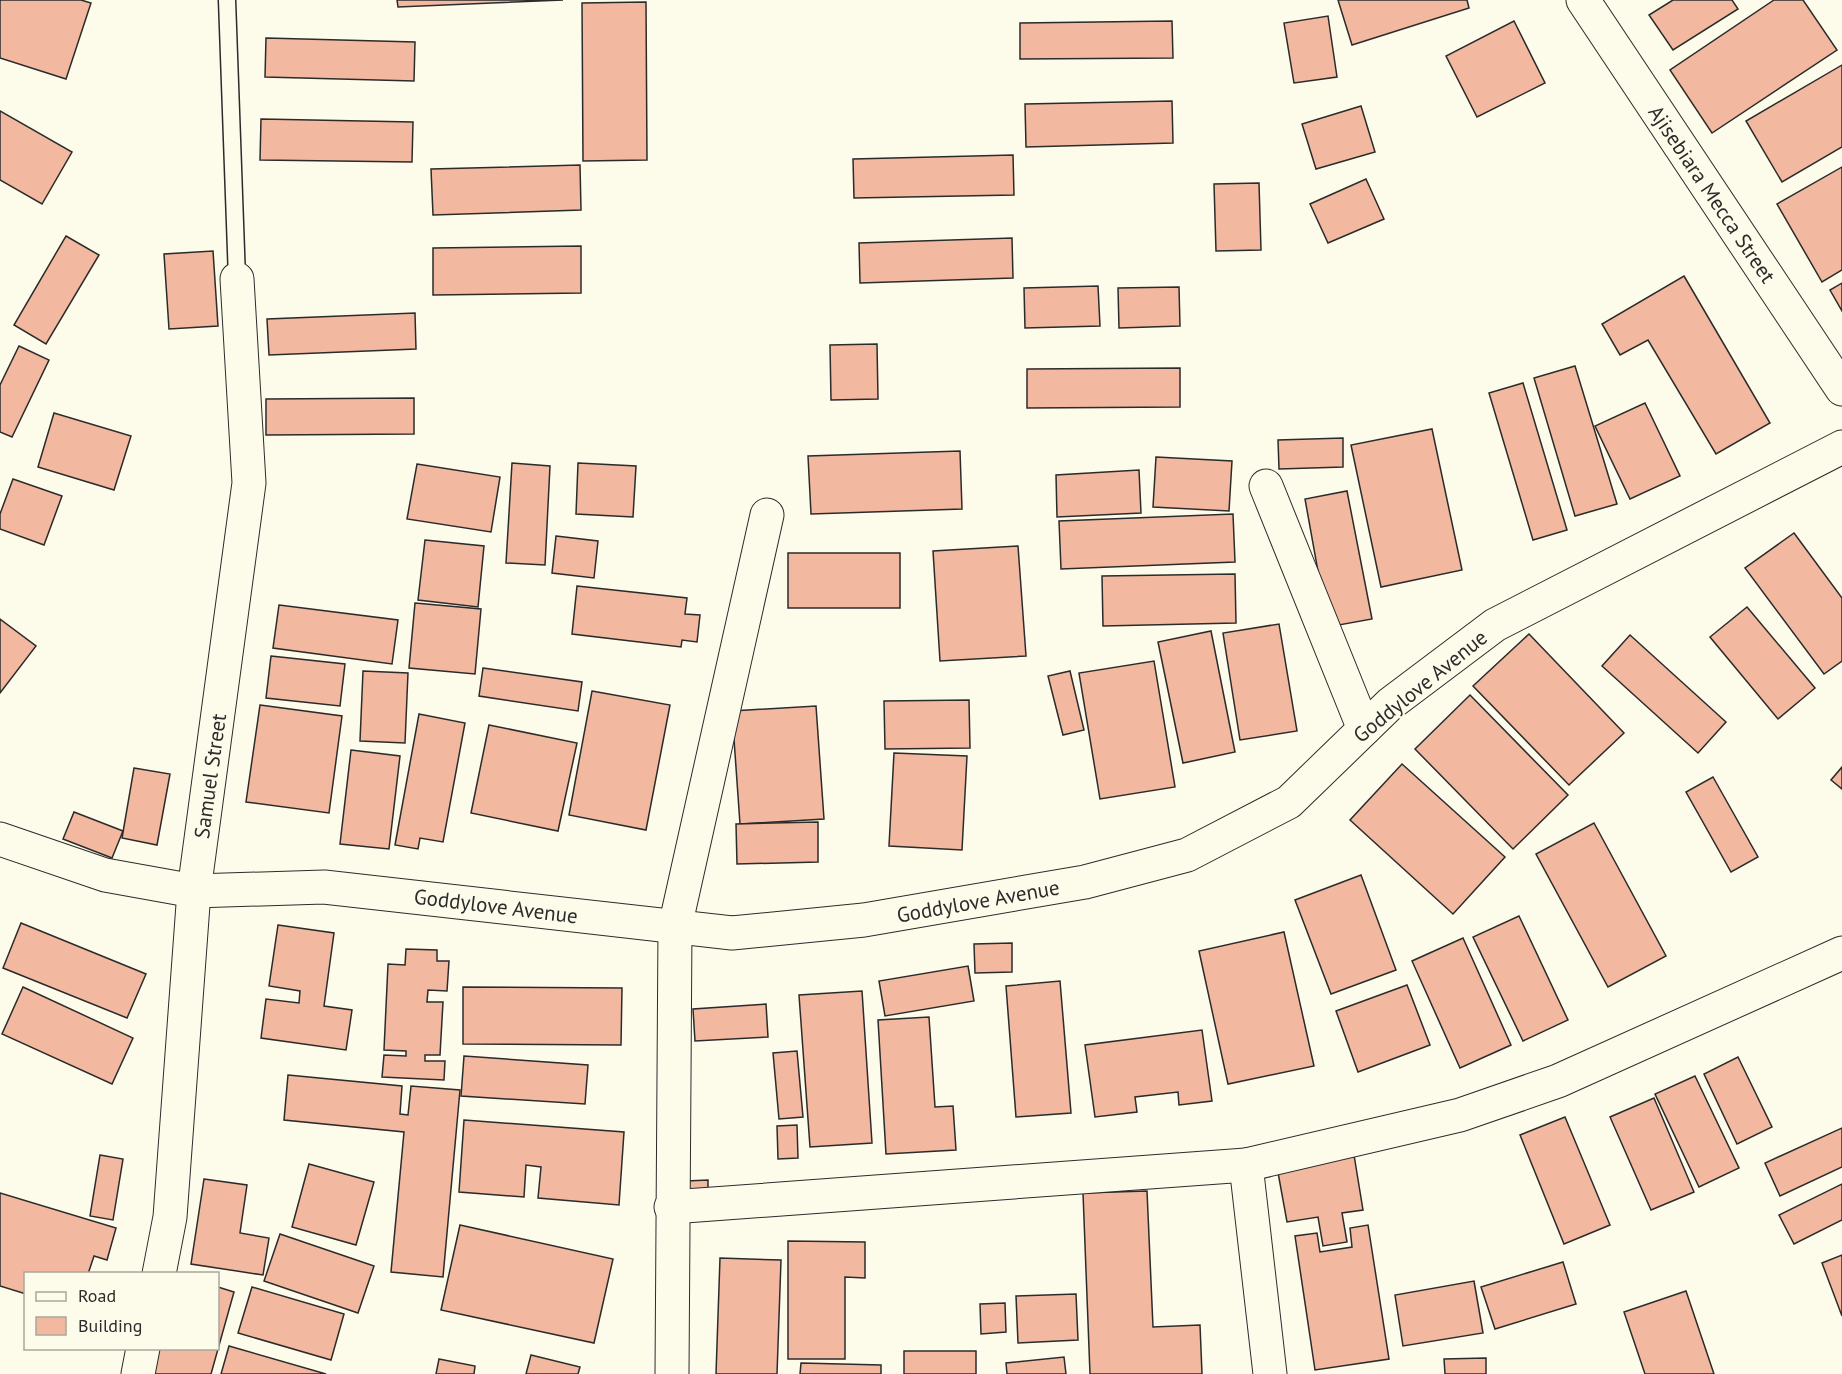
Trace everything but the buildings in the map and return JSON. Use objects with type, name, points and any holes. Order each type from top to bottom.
[{"type":"street","name":"Ajisebiara Mecca Street","points":[[1583,0],[1842,389]]},
{"type":"street","name":"Samuel Street","points":[[159,1272],[170,1217],[194,891],[249,483],[237,279]]},
{"type":"street","name":"Goddylove Avenue","points":[[0,839],[105,875],[194,891],[324,887],[732,933],[864,920],[1085,882],[1187,855],[1289,802],[1390,704],[1495,625],[1842,447]]},
{"type":"street","points":[[1266,486],[1364,729]]},
{"type":"street","points":[[672,1374],[671,1207],[675,927],[767,514]]},
{"type":"street","points":[[671,1207],[1246,1165],[1460,1115],[1558,1081],[1842,953]]},
{"type":"street","points":[[1246,1165],[1270,1374]]},
{"type":"street","points":[[138,1374],[143,1350]]},
{"type":"lane","points":[[227,0],[237,279]]}]
